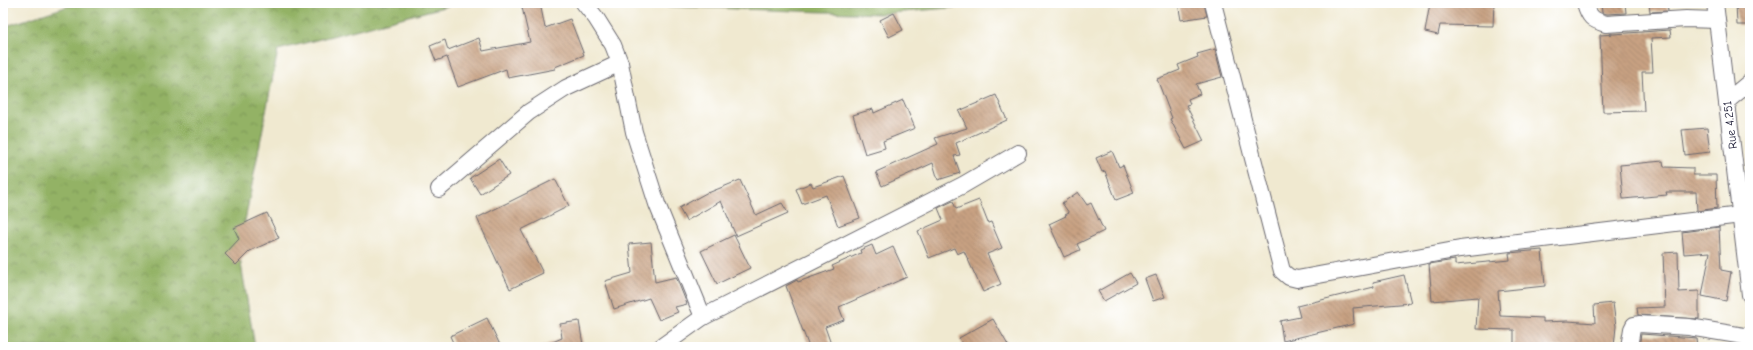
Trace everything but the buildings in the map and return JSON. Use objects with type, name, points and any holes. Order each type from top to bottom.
[{"type":"street","points":[[584,3],[596,18],[613,45],[620,63],[634,132],[657,204],[703,317]]},
{"type":"street","points":[[1213,3],[1282,271],[1289,277],[1297,279],[1460,249],[1741,215]]},
{"type":"street","points":[[1585,3],[1588,13],[1595,21],[1606,24],[1686,19],[1718,20]]},
{"type":"street","name":"Rue 4.251","points":[[1716,3],[1750,295]]},
{"type":"street","points":[[439,189],[529,112],[566,88],[620,63]]},
{"type":"street","points":[[1727,101],[1748,85]]},
{"type":"street","points":[[662,347],[703,317],[963,185],[1018,153]]},
{"type":"street","points":[[1629,347],[1632,329],[1634,325],[1639,324],[1689,328],[1750,337]]},
{"type":"green space","points":[[78,3],[459,3],[278,50],[239,252],[255,347],[3,347],[3,27]]},
{"type":"green space","points":[[570,3],[1006,3],[880,14]]}]
